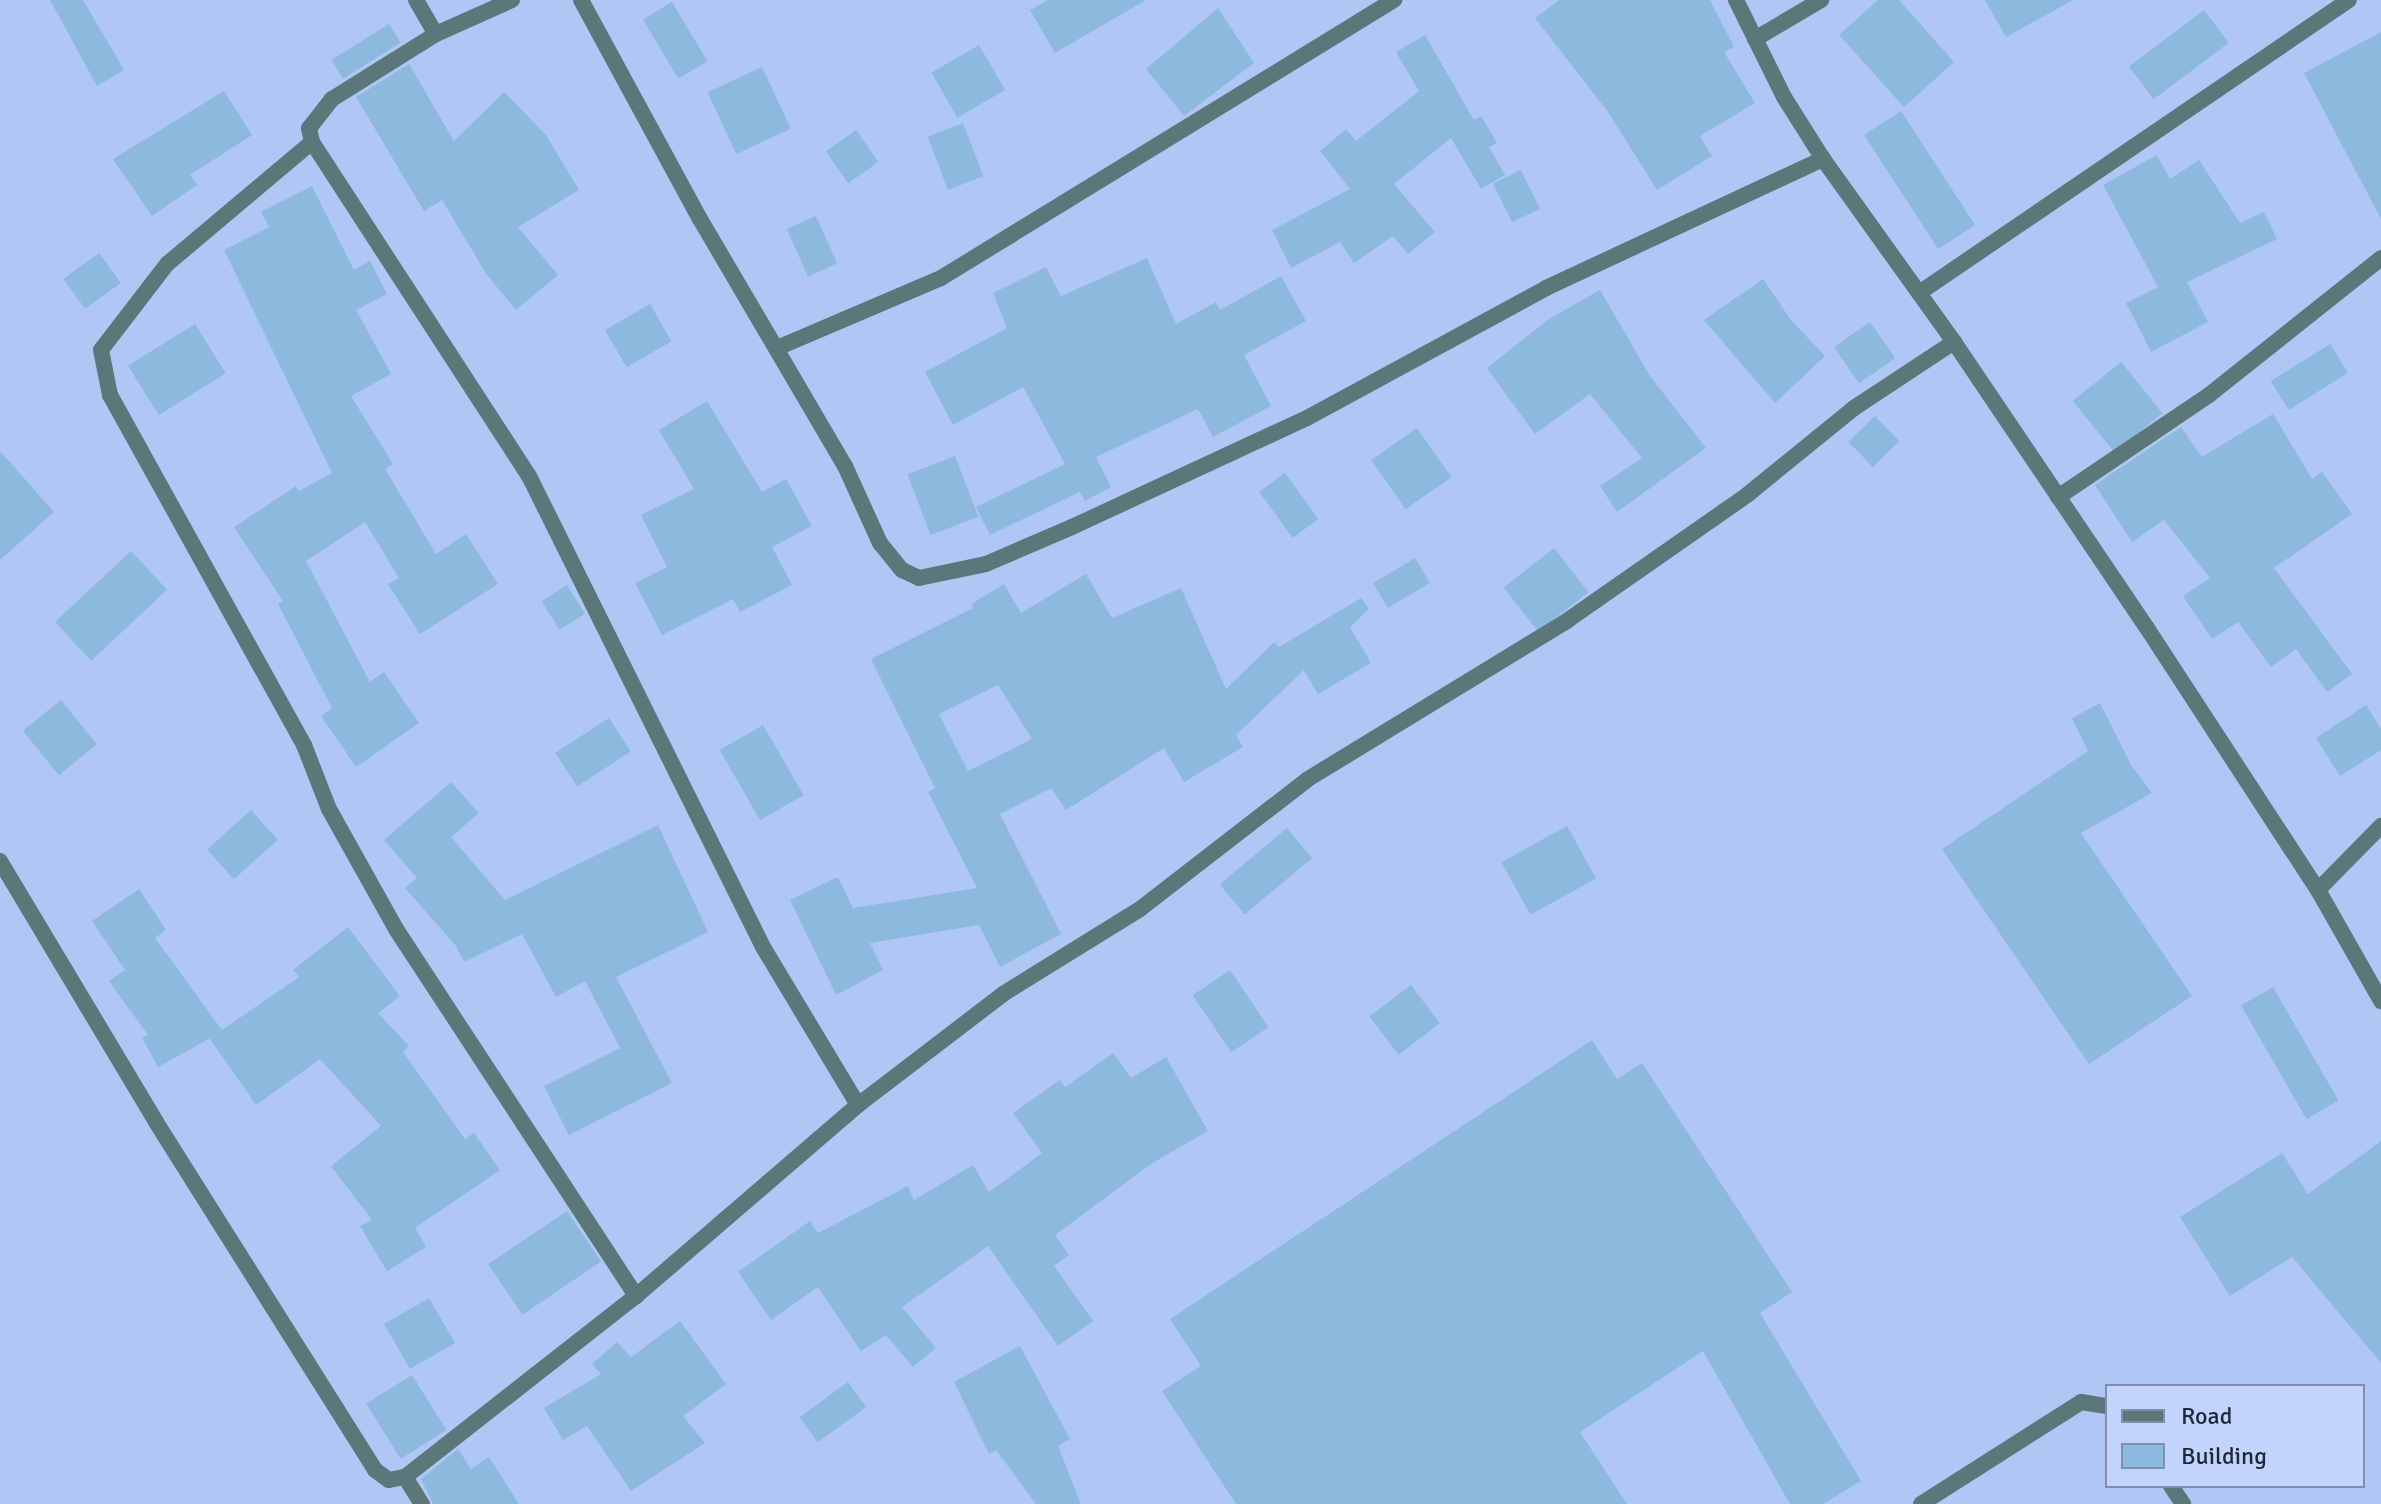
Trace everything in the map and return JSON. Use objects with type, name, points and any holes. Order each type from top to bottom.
[{"type":"street","points":[[416,0],[436,34]]},
{"type":"street","points":[[512,0],[436,34],[316,113],[309,128],[312,142],[529,476],[763,947],[858,1105]]},
{"type":"street","points":[[581,0],[845,466],[880,543],[902,570],[919,578],[943,576],[1072,527],[1307,418],[1546,288],[1823,159]]},
{"type":"street","points":[[777,348],[941,278],[1394,0]]},
{"type":"street","points":[[1736,0],[1823,159],[1954,342],[2058,497],[2318,890],[2381,1001]]},
{"type":"street","points":[[1755,39],[1821,0]]},
{"type":"street","points":[[1919,293],[2349,0]]},
{"type":"street","points":[[312,142],[167,264],[101,350],[110,395],[304,745],[329,809],[396,929],[636,1296]]},
{"type":"street","points":[[2058,497],[2209,395],[2381,258]]},
{"type":"street","points":[[0,861],[156,1122],[375,1470],[389,1480],[405,1477],[636,1296],[858,1105],[1003,994],[1140,909],[1308,779],[1568,620],[1747,495],[1854,408],[1954,342]]},
{"type":"street","points":[[2318,890],[2381,826]]},
{"type":"street","points":[[1921,1504],[2081,1402],[2105,1406]]},
{"type":"street","points":[[405,1477],[422,1504]]},
{"type":"building","points":[[50,0],[83,0],[124,70],[97,86]]},
{"type":"building","points":[[1048,0],[1146,0],[1055,53],[1030,10]]},
{"type":"building","points":[[1559,0],[1710,0],[1734,47],[1724,52],[1755,103],[1700,136],[1712,156],[1657,190],[1608,112],[1535,18]]},
{"type":"building","points":[[1878,0],[1899,0],[1954,62],[1904,107],[1839,35]]},
{"type":"building","points":[[1985,0],[2073,0],[2006,37]]},
{"type":"building","points":[[672,2],[708,61],[678,79],[643,20]]},
{"type":"building","points":[[1218,8],[1254,63],[1184,116],[1146,69]]},
{"type":"building","points":[[2204,10],[2229,43],[2154,99],[2129,67]]},
{"type":"building","points":[[389,24],[401,43],[343,79],[331,60]]},
{"type":"building","points":[[2381,32],[2381,219],[2304,73]]},
{"type":"building","points":[[1425,35],[1474,120],[1481,116],[1497,143],[1489,147],[1505,175],[1481,189],[1451,138],[1394,184],[1435,232],[1408,254],[1393,236],[1354,263],[1340,242],[1291,268],[1272,230],[1350,189],[1320,151],[1346,129],[1356,141],[1419,91],[1396,52]]},
{"type":"building","points":[[979,45],[1005,90],[957,118],[931,72]]},
{"type":"building","points":[[409,64],[454,141],[504,92],[546,135],[579,190],[518,227],[558,275],[516,310],[487,275],[442,200],[424,211],[356,97]]},
{"type":"building","points":[[762,67],[791,129],[736,154],[708,92]]},
{"type":"building","points":[[224,91],[252,135],[190,175],[197,185],[152,216],[113,159]]},
{"type":"building","points":[[1901,111],[1975,225],[1938,249],[1864,135]]},
{"type":"building","points":[[963,123],[983,176],[948,190],[928,137]]},
{"type":"building","points":[[856,130],[878,162],[848,183],[826,151]]},
{"type":"building","points":[[2157,155],[2170,179],[2199,160],[2240,223],[2264,212],[2277,239],[2187,282],[2208,322],[2151,352],[2126,303],[2158,287],[2103,185]]},
{"type":"building","points":[[1521,170],[1540,209],[1512,222],[1493,184]]},
{"type":"building","points":[[312,186],[354,270],[370,261],[387,294],[356,310],[391,374],[351,396],[393,464],[385,469],[436,554],[466,534],[498,584],[420,634],[388,584],[399,578],[365,522],[306,561],[370,682],[384,672],[419,723],[356,767],[321,716],[332,708],[278,604],[283,601],[234,527],[296,486],[299,491],[332,473],[224,250],[269,227],[261,212]]},
{"type":"building","points":[[816,216],[837,264],[808,277],[787,229]]},
{"type":"building","points":[[99,253],[121,283],[85,309],[63,279]]},
{"type":"building","points":[[1147,258],[1176,324],[1216,302],[1220,310],[1281,276],[1306,321],[1244,355],[1271,406],[1213,437],[1198,409],[1096,457],[1111,487],[1085,501],[1080,492],[990,535],[976,507],[1065,464],[1023,387],[953,425],[925,372],[1007,328],[993,293],[1046,267],[1061,296]]},
{"type":"building","points":[[1763,279],[1791,320],[1825,356],[1775,403],[1704,320]]},
{"type":"building","points":[[1600,290],[1650,376],[1706,448],[1617,512],[1600,486],[1642,458],[1590,394],[1535,434],[1487,368],[1549,319]]},
{"type":"building","points":[[650,304],[672,341],[626,367],[605,330]]},
{"type":"building","points":[[1870,322],[1895,358],[1859,383],[1834,347]]},
{"type":"building","points":[[195,324],[226,373],[159,415],[128,366]]},
{"type":"building","points":[[2330,344],[2348,373],[2289,410],[2271,381]]},
{"type":"building","points":[[2121,362],[2163,413],[2114,452],[2073,401]]},
{"type":"building","points":[[707,401],[762,492],[786,479],[812,526],[772,547],[792,585],[740,612],[733,599],[662,635],[635,583],[667,567],[641,515],[694,489],[659,430]]},
{"type":"building","points":[[2273,414],[2312,479],[2322,472],[2352,514],[2274,568],[2352,674],[2327,692],[2296,649],[2271,667],[2238,622],[2212,639],[2183,596],[2210,578],[2164,520],[2132,542],[2095,485],[2181,427],[2202,457]]},
{"type":"building","points":[[1875,416],[1899,441],[1873,467],[1848,442]]},
{"type":"building","points":[[1417,428],[1451,477],[1406,509],[1371,460]]},
{"type":"building","points":[[0,451],[54,512],[0,560]]},
{"type":"building","points":[[955,456],[978,517],[931,535],[907,474]]},
{"type":"building","points":[[1285,473],[1319,519],[1293,538],[1259,492]]},
{"type":"building","points":[[1554,548],[1588,592],[1538,632],[1504,587]]},
{"type":"building","points":[[131,551],[167,590],[91,661],[55,622]]},
{"type":"building","points":[[1415,558],[1430,583],[1388,608],[1373,583]]},
{"type":"building","points":[[1086,574],[1112,618],[1181,588],[1226,689],[1274,642],[1279,647],[1361,598],[1369,609],[1350,627],[1371,663],[1318,694],[1304,670],[1236,735],[1243,747],[1184,782],[1164,748],[1066,810],[1051,788],[1000,814],[1061,934],[1000,967],[979,925],[870,943],[883,970],[836,995],[790,900],[838,877],[853,908],[977,888],[928,792],[935,788],[871,659],[973,608],[971,604],[1004,584],[1021,613]],"holes":[[[998,685],[1032,739],[968,771],[939,714]]]},
{"type":"building","points":[[567,585],[585,614],[560,630],[542,601]]},
{"type":"building","points":[[61,700],[97,744],[59,775],[23,731]]},
{"type":"building","points":[[2100,703],[2131,765],[2152,793],[2081,833],[2192,996],[2089,1064],[1942,849],[2088,751],[2072,718]]},
{"type":"building","points":[[2366,705],[2381,729],[2381,750],[2340,776],[2316,738]]},
{"type":"building","points":[[609,718],[631,752],[577,786],[555,753]]},
{"type":"building","points":[[763,725],[804,795],[760,820],[720,750]]},
{"type":"building","points":[[451,782],[479,813],[451,837],[505,900],[658,825],[708,932],[616,977],[672,1083],[569,1135],[544,1086],[620,1048],[585,981],[556,997],[522,934],[464,962],[456,946],[405,888],[417,878],[384,840]]},
{"type":"building","points":[[251,810],[278,840],[234,879],[207,849]]},
{"type":"building","points":[[1567,826],[1596,878],[1530,915],[1501,862]]},
{"type":"building","points":[[1287,828],[1312,858],[1245,914],[1220,885]]},
{"type":"building","points":[[139,889],[166,930],[155,938],[222,1030],[299,977],[293,970],[348,927],[400,996],[378,1013],[409,1046],[403,1052],[465,1139],[474,1133],[500,1170],[415,1228],[426,1247],[387,1271],[360,1226],[372,1220],[331,1166],[381,1126],[320,1059],[256,1105],[210,1039],[214,1036],[158,1067],[142,1038],[148,1035],[109,981],[125,970],[92,921]]},
{"type":"building","points":[[1230,970],[1269,1027],[1231,1052],[1193,995]]},
{"type":"building","points":[[1411,985],[1440,1023],[1398,1055],[1369,1016]]},
{"type":"building","points":[[2273,987],[2338,1100],[2306,1119],[2241,1006]]},
{"type":"building","points":[[1592,1040],[1617,1079],[1642,1063],[1792,1292],[1760,1313],[1861,1481],[1823,1504],[1790,1504],[1703,1351],[1580,1432],[1627,1504],[1236,1504],[1162,1391],[1201,1366],[1170,1319]]},
{"type":"building","points":[[1113,1053],[1131,1078],[1166,1057],[1208,1131],[1151,1164],[1055,1235],[1069,1255],[1054,1266],[1093,1321],[1058,1346],[988,1246],[902,1307],[936,1348],[913,1367],[886,1335],[861,1351],[818,1287],[771,1320],[738,1272],[810,1221],[818,1233],[908,1186],[914,1200],[973,1165],[989,1192],[1042,1153],[1013,1113],[1060,1080],[1065,1087]]},
{"type":"building","points":[[2381,1141],[2381,1363],[2292,1257],[2230,1296],[2180,1217],[2282,1153],[2308,1194]]},
{"type":"building","points":[[567,1211],[601,1262],[522,1315],[488,1264]]},
{"type":"building","points":[[429,1298],[455,1343],[410,1369],[384,1324]]},
{"type":"building","points":[[680,1321],[726,1384],[683,1416],[705,1443],[631,1491],[587,1426],[563,1440],[544,1408],[601,1374],[592,1364],[617,1342],[631,1357]]},
{"type":"building","points":[[1020,1346],[1070,1439],[1058,1446],[1081,1504],[1036,1504],[996,1450],[989,1454],[954,1382]]},
{"type":"building","points":[[412,1375],[446,1430],[401,1459],[366,1404]]},
{"type":"building","points":[[848,1382],[866,1407],[818,1442],[799,1417]]},
{"type":"building","points":[[458,1449],[471,1469],[489,1457],[519,1504],[433,1504],[421,1479]]}]
